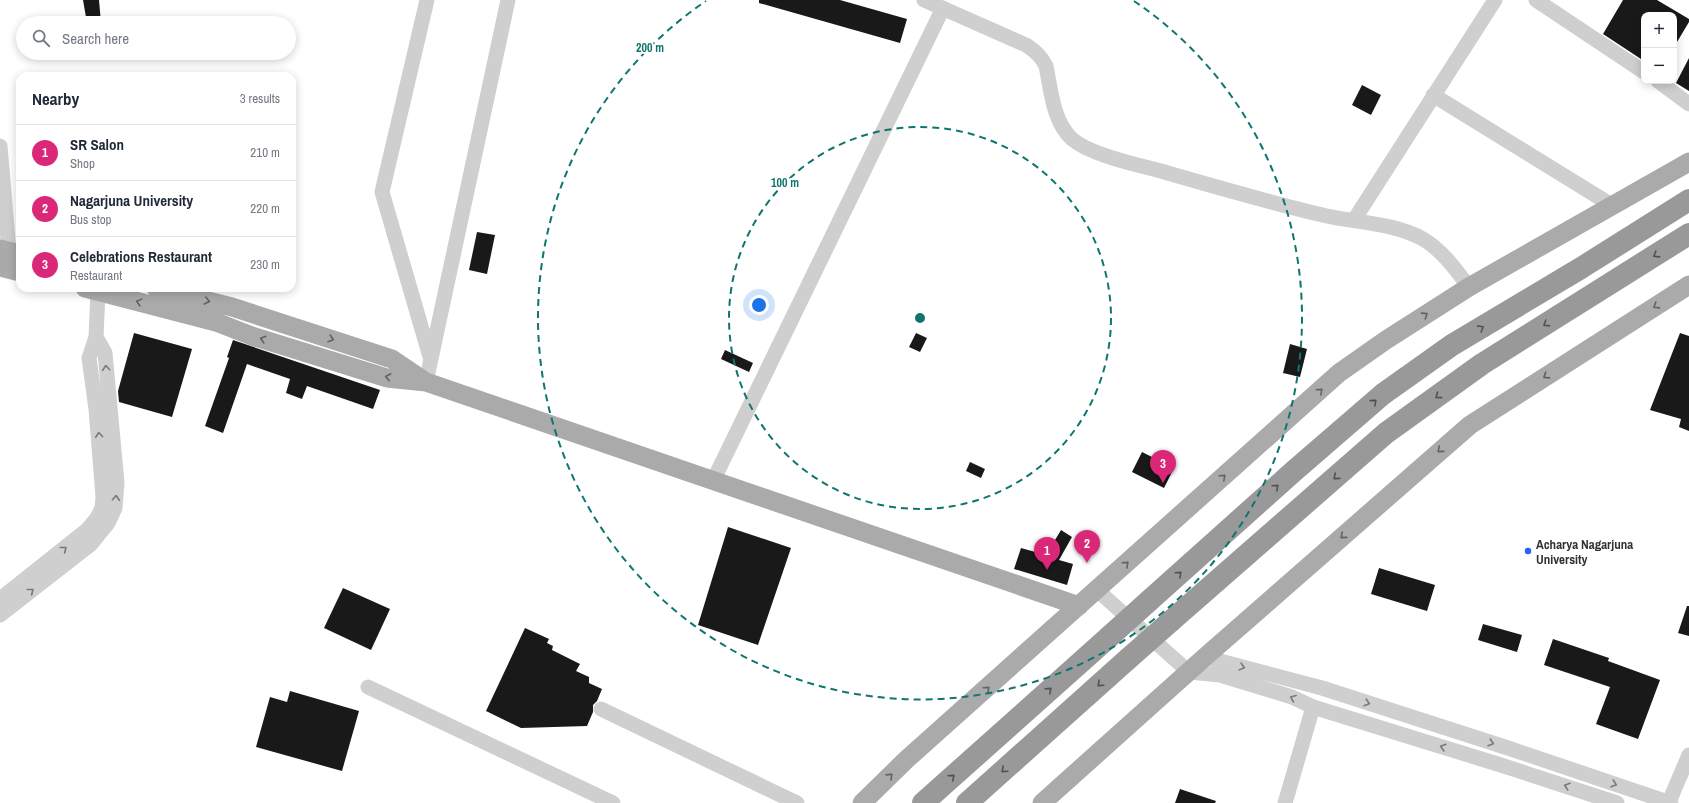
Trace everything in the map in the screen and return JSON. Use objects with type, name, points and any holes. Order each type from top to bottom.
[{"type":"highway","points":[[923,803],[1294,472],[1384,394],[1452,345],[1581,268],[1689,200]]},
{"type":"highway","points":[[967,803],[1129,658],[1386,433],[1482,364],[1689,234]]},
{"type":"main road","points":[[862,803],[907,760],[1339,373],[1386,340],[1470,286],[1689,162]]},
{"type":"main road","points":[[7,256],[16,267]]},
{"type":"main road","points":[[1042,803],[1205,656],[1470,425],[1689,285]]},
{"type":"main road","points":[[99,292],[216,322],[252,336],[387,378],[426,382],[1079,606]]},
{"type":"main road","points":[[172,292],[232,307],[392,359],[426,382]]},
{"type":"street","points":[[427,0],[382,192],[431,359]]},
{"type":"street","points":[[426,382],[508,0]]},
{"type":"street","points":[[924,0],[1026,45],[1036,52],[1042,58],[1046,66],[1059,120],[1072,139],[1088,149],[1157,170],[1327,216],[1399,229],[1425,240],[1439,251],[1470,286]]},
{"type":"street","points":[[1354,220],[1495,0]]},
{"type":"street","points":[[1536,0],[1641,70]]},
{"type":"street","points":[[713,481],[943,8]]},
{"type":"street","points":[[1662,84],[1689,104]]},
{"type":"street","points":[[1433,95],[1613,206]]},
{"type":"street","points":[[0,146],[7,256]]},
{"type":"street","points":[[0,615],[91,544],[103,521],[102,508],[104,487],[89,358],[96,337],[91,292]]},
{"type":"street","points":[[0,598],[87,530],[103,521]]},
{"type":"street","points":[[1097,590],[1189,672],[1220,675],[1292,697],[1313,707],[1504,766],[1617,803]]},
{"type":"street","points":[[1205,656],[1322,688],[1670,803],[1689,755]]},
{"type":"street","points":[[368,687],[613,803]]},
{"type":"street","points":[[1285,803],[1313,707]]},
{"type":"street","points":[[601,709],[797,803]]},
{"type":"building","points":[[83,0],[99,0],[100,16],[86,16]]},
{"type":"building","points":[[759,0],[840,0],[907,19],[900,43],[759,3]]},
{"type":"building","points":[[1623,0],[1657,0],[1689,19],[1689,22],[1677,42],[1677,12],[1641,12],[1641,59],[1603,34]]},
{"type":"building","points":[[1689,58],[1689,91],[1677,84]]},
{"type":"building","points":[[1362,85],[1381,95],[1371,115],[1352,105]]},
{"type":"building","points":[[477,232],[495,235],[487,274],[469,270]]},
{"type":"building","points":[[134,333],[192,349],[172,417],[119,402],[118,391]]},
{"type":"building","points":[[916,333],[927,338],[920,352],[909,347]]},
{"type":"building","points":[[1680,333],[1689,336],[1689,431],[1679,427],[1681,419],[1650,410]]},
{"type":"building","points":[[233,340],[380,390],[373,409],[307,386],[302,399],[286,393],[290,379],[247,364],[223,433],[205,426],[229,358],[227,357]]},
{"type":"building","points":[[1290,344],[1307,349],[1300,377],[1283,373]]},
{"type":"building","points":[[725,350],[753,363],[749,372],[721,359]]},
{"type":"building","points":[[1142,452],[1174,468],[1164,488],[1132,472]]},
{"type":"building","points":[[970,462],[985,469],[981,478],[966,471]]},
{"type":"building","points":[[728,527],[791,548],[758,645],[698,625]]},
{"type":"building","points":[[1061,530],[1072,537],[1059,560],[1073,564],[1067,585],[1014,569],[1021,548],[1046,555]]},
{"type":"building","points":[[1379,568],[1435,585],[1427,611],[1371,594]]},
{"type":"building","points":[[343,588],[390,609],[371,650],[324,628]]},
{"type":"building","points":[[1687,606],[1689,606],[1689,636],[1678,633]]},
{"type":"building","points":[[1483,624],[1522,635],[1517,652],[1478,640]]},
{"type":"building","points":[[525,628],[549,639],[547,643],[553,646],[552,650],[580,664],[576,671],[589,677],[589,683],[602,689],[597,701],[593,705],[593,712],[587,726],[521,728],[486,711]]},
{"type":"building","points":[[1553,639],[1609,658],[1608,661],[1660,680],[1638,739],[1596,724],[1610,687],[1544,665]]},
{"type":"building","points":[[290,691],[359,711],[342,771],[256,747],[270,697],[287,702]]},
{"type":"building","points":[[1180,789],[1216,801],[1215,803],[1175,803]]},
{"type":"place","name":"Celebrations Restaurant","points":[[1163,483]]},
{"type":"place","name":"Acharya Nagarjuna University","points":[[1528,551]]},
{"type":"place","name":"Nagarjuna University","points":[[1087,563]]},
{"type":"place","name":"SR Salon","points":[[1047,570]]}]
